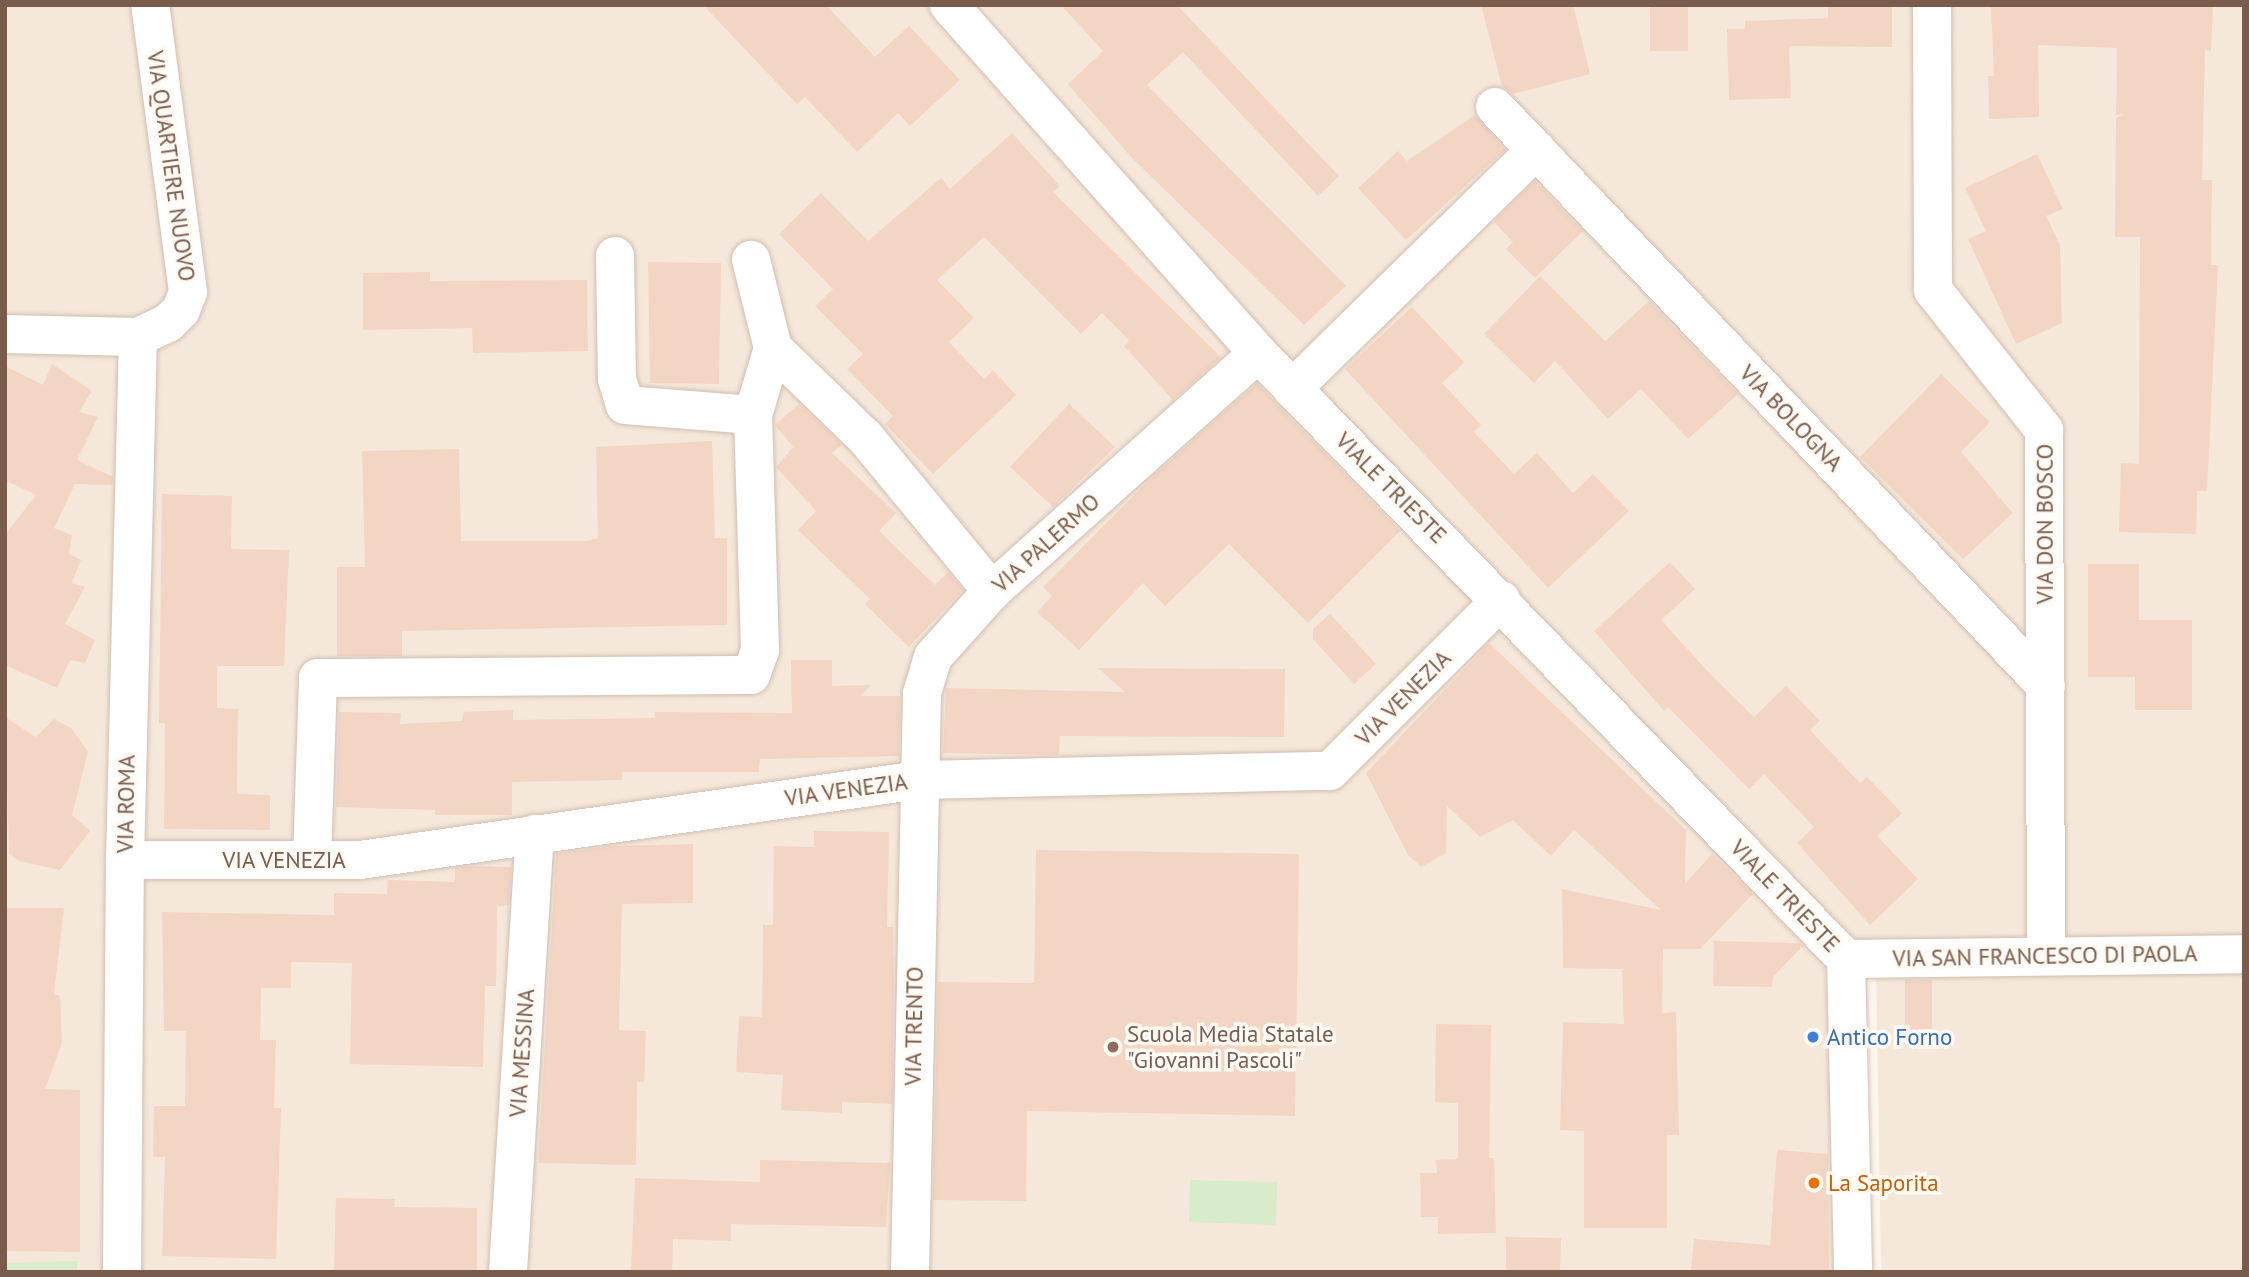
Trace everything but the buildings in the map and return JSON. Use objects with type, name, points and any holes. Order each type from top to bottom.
[{"type":"street","name":"VIA QUARTIERE NUOVO","points":[[5,334],[138,337],[167,323],[181,310],[188,292],[150,5]]},
{"type":"street","name":"VIALE TRIESTE","points":[[949,5],[1258,353],[1501,600],[1846,959]]},
{"type":"street","name":"VIA DON BOSCO","points":[[1932,5],[1933,290],[2044,430],[2046,956]]},
{"type":"street","name":"VIA BOLOGNA","points":[[1495,107],[2046,685]]},
{"type":"street","points":[[1292,389],[1536,150]]},
{"type":"street","points":[[615,256],[617,379],[625,405],[754,415]]},
{"type":"street","points":[[312,860],[318,678],[751,675],[760,650],[754,415],[773,348],[751,260]]},
{"type":"street","name":"VIA ROMA","points":[[122,1272],[125,860],[138,337]]},
{"type":"street","points":[[773,348],[865,437],[992,591]]},
{"type":"street","name":"VIA PALERMO","points":[[919,780],[922,693],[933,657],[992,591],[1258,353]]},
{"type":"street","name":"VIA VENEZIA","points":[[125,860],[360,860],[919,780],[1330,771],[1501,600]]},
{"type":"street","name":"VIA TRENTO","points":[[909,1272],[919,780]]},
{"type":"street","name":"VIA MESSINA","points":[[508,1272],[535,835]]},
{"type":"street","name":"VIA SAN FRANCESCO DI PAOLA","points":[[1846,959],[2244,954]]},
{"type":"street","points":[[1846,959],[1853,1272]]},
{"type":"shaded area","points":[[5,5],[2244,5],[2244,937],[1837,940],[1837,1272],[5,1272]]},
{"type":"shaded area","points":[[2244,970],[2244,1272],[1881,1272],[1876,974]]},
{"type":"green space","points":[[1190,1180],[1277,1182],[1276,1225],[1189,1222]]},
{"type":"green space","points":[[77,1261],[77,1272],[5,1272],[5,1263]]},
{"type":"place","name":"Antico Forno","points":[[1813,1037]]},
{"type":"place","name":"Scuola Media Statale \"Giovanni Pascoli\"","points":[[1113,1047]]},
{"type":"place","name":"La Saporita","points":[[1814,1183]]}]
